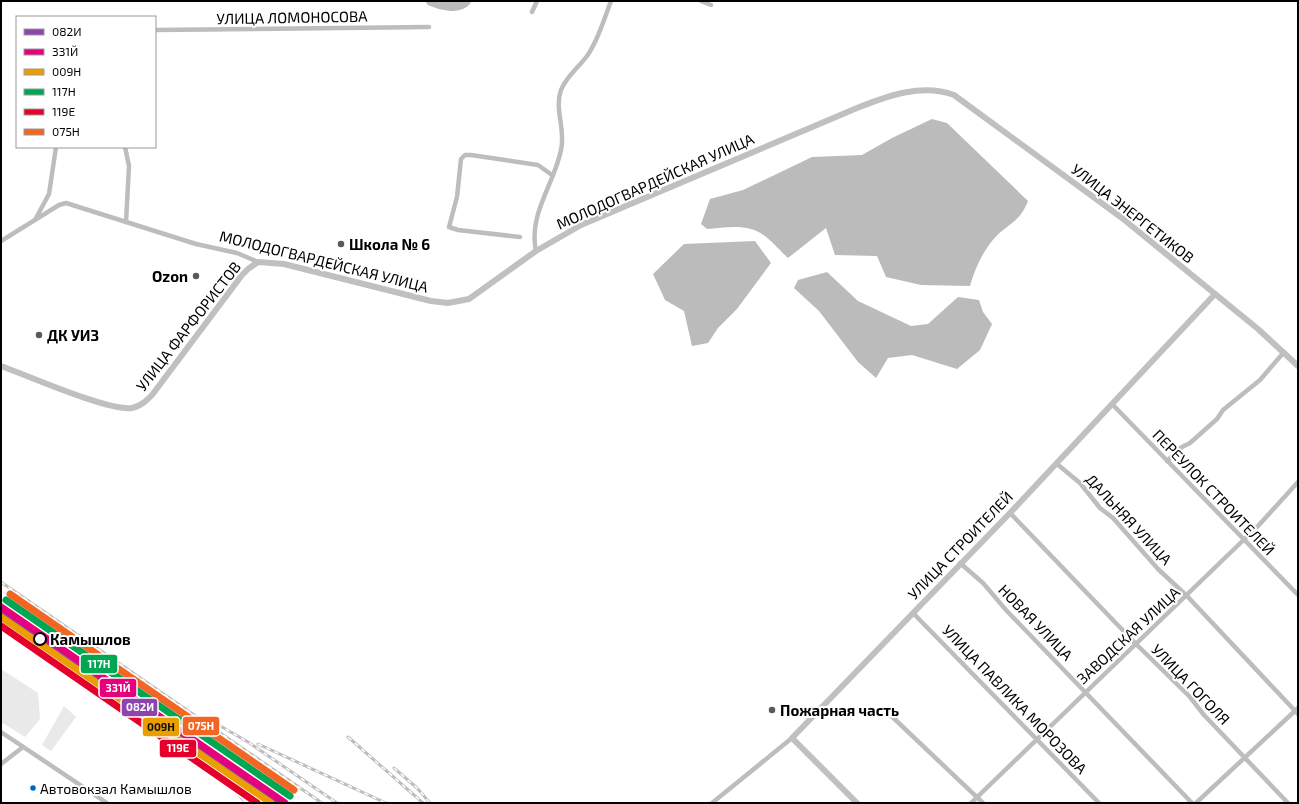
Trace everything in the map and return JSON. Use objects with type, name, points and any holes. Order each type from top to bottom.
[{"type":"street","points":[[532,12],[537,1]]},
{"type":"street","points":[[536,251],[533,239],[534,226],[540,204],[558,161],[563,142],[559,110],[560,92],[567,79],[587,56],[611,1]]},
{"type":"street","points":[[700,1],[710,5]]},
{"type":"street","name":"УЛИЦА ЛОМОНОСОВА","points":[[156,30],[429,27]]},
{"type":"street","name":"МОЛОДОГВАРДЕЙСКАЯ УЛИЦА","points":[[1,241],[59,205],[66,203],[196,244],[237,253],[258,262],[284,264],[431,301],[448,303],[465,300],[477,294],[536,251],[593,220],[857,108],[886,98],[915,91],[944,92]]},
{"type":"street","name":"УЛИЦА ЭНЕРГЕТИКОВ","points":[[944,92],[954,95],[971,106],[1122,218],[1216,294],[1284,352],[1298,366]]},
{"type":"street","points":[[35,221],[49,194],[56,148]]},
{"type":"street","points":[[125,148],[129,166],[126,222]]},
{"type":"street","points":[[520,237],[458,230],[449,227],[458,197],[462,159],[465,155],[471,155],[538,165],[552,175]]},
{"type":"street","name":"УЛИЦА ФАРФОРИСТОВ","points":[[1,366],[106,404],[126,408],[141,405],[156,390],[245,272],[258,262]]},
{"type":"street","name":"УЛИЦА СТРОИТЕЛЕЙ","points":[[712,803],[792,738],[818,713],[960,563],[1057,464],[1216,294]]},
{"type":"street","points":[[1167,461],[1217,419],[1223,410],[1260,380],[1284,352]]},
{"type":"street","name":"ПЕРЕУЛОК СТРОИТЕЛЕЙ","points":[[1113,405],[1298,595]]},
{"type":"street","name":"ДАЛЬНЯЯ УЛИЦА","points":[[1057,464],[1080,482],[1100,508],[1113,518],[1158,569],[1187,596],[1296,713]]},
{"type":"street","name":"ЗАВОДСКАЯ УЛИЦА","points":[[971,803],[1038,739],[1084,692],[1187,596],[1298,482]]},
{"type":"street","name":"УЛИЦА ГОГОЛЯ","points":[[1010,513],[1136,644],[1190,697],[1204,715],[1288,803]]},
{"type":"street","name":"НОВАЯ УЛИЦА","points":[[960,563],[983,583],[1006,610],[1192,803]]},
{"type":"street","name":"УЛИЦА ПАВЛИКА МОРОЗОВА","points":[[913,613],[1099,803]]},
{"type":"street","points":[[1196,803],[1244,757],[1296,713],[1298,708]]},
{"type":"street","points":[[884,709],[926,751],[983,803]]},
{"type":"street","points":[[1,732],[107,803]]},
{"type":"street","points":[[792,738],[857,803]]},
{"type":"street","points":[[1,764],[23,747]]},
{"type":"shaded area","points":[[932,119],[947,123],[1028,201],[1021,215],[997,235],[988,246],[979,262],[970,286],[921,285],[886,277],[877,256],[835,255],[826,228],[788,258],[771,241],[756,231],[740,227],[707,229],[701,224],[710,199],[743,190],[812,157],[862,155],[892,138]]},
{"type":"shaded area","points":[[755,241],[771,263],[737,309],[718,328],[708,343],[692,346],[684,311],[665,300],[653,274],[684,244]]},
{"type":"shaded area","points":[[827,272],[858,301],[911,326],[928,324],[958,297],[979,300],[983,312],[992,324],[980,350],[957,369],[912,355],[888,358],[876,378],[858,362],[819,311],[794,288],[798,280]]},
{"type":"shaded area","points":[[1,669],[38,693],[40,719],[25,737],[1,722]]},
{"type":"shaded area","points":[[64,706],[76,717],[51,751],[42,745]]},
{"type":"waterway","points":[[431,1],[449,6],[463,4],[466,1]]},
{"type":"railway","points":[[1,582],[322,803]]},
{"type":"railway","points":[[131,717],[177,746]]},
{"type":"railway","points":[[210,720],[248,742],[337,803]]},
{"type":"railway","points":[[169,733],[219,773],[246,803]]},
{"type":"railway","points":[[348,737],[423,803]]},
{"type":"railway","points":[[258,744],[386,803]]},
{"type":"railway","points":[[394,768],[417,788],[430,803]]},
{"type":"transit line","name":"075Н","points":[[10,594],[294,790]]},
{"type":"transit line","name":"117Н","points":[[6,600],[290,796]]},
{"type":"transit line","name":"331Й","points":[[1,607],[285,803]]},
{"type":"transit line","name":"082И","points":[[1,612],[278,803]]},
{"type":"transit line","name":"009Н","points":[[1,617],[271,803]]},
{"type":"transit line","name":"119Е","points":[[1,626],[257,803]]},
{"type":"place","name":"Школа № 6","points":[[341,244]]},
{"type":"place","name":"Ozon","points":[[196,276]]},
{"type":"place","name":"ДК УИЗ","points":[[39,335]]},
{"type":"place","name":"Камышлов","points":[[40,639]]},
{"type":"place","name":"Пожарная часть","points":[[772,710]]},
{"type":"place","name":"Автовокзал Камышлов","points":[[33,788]]}]
